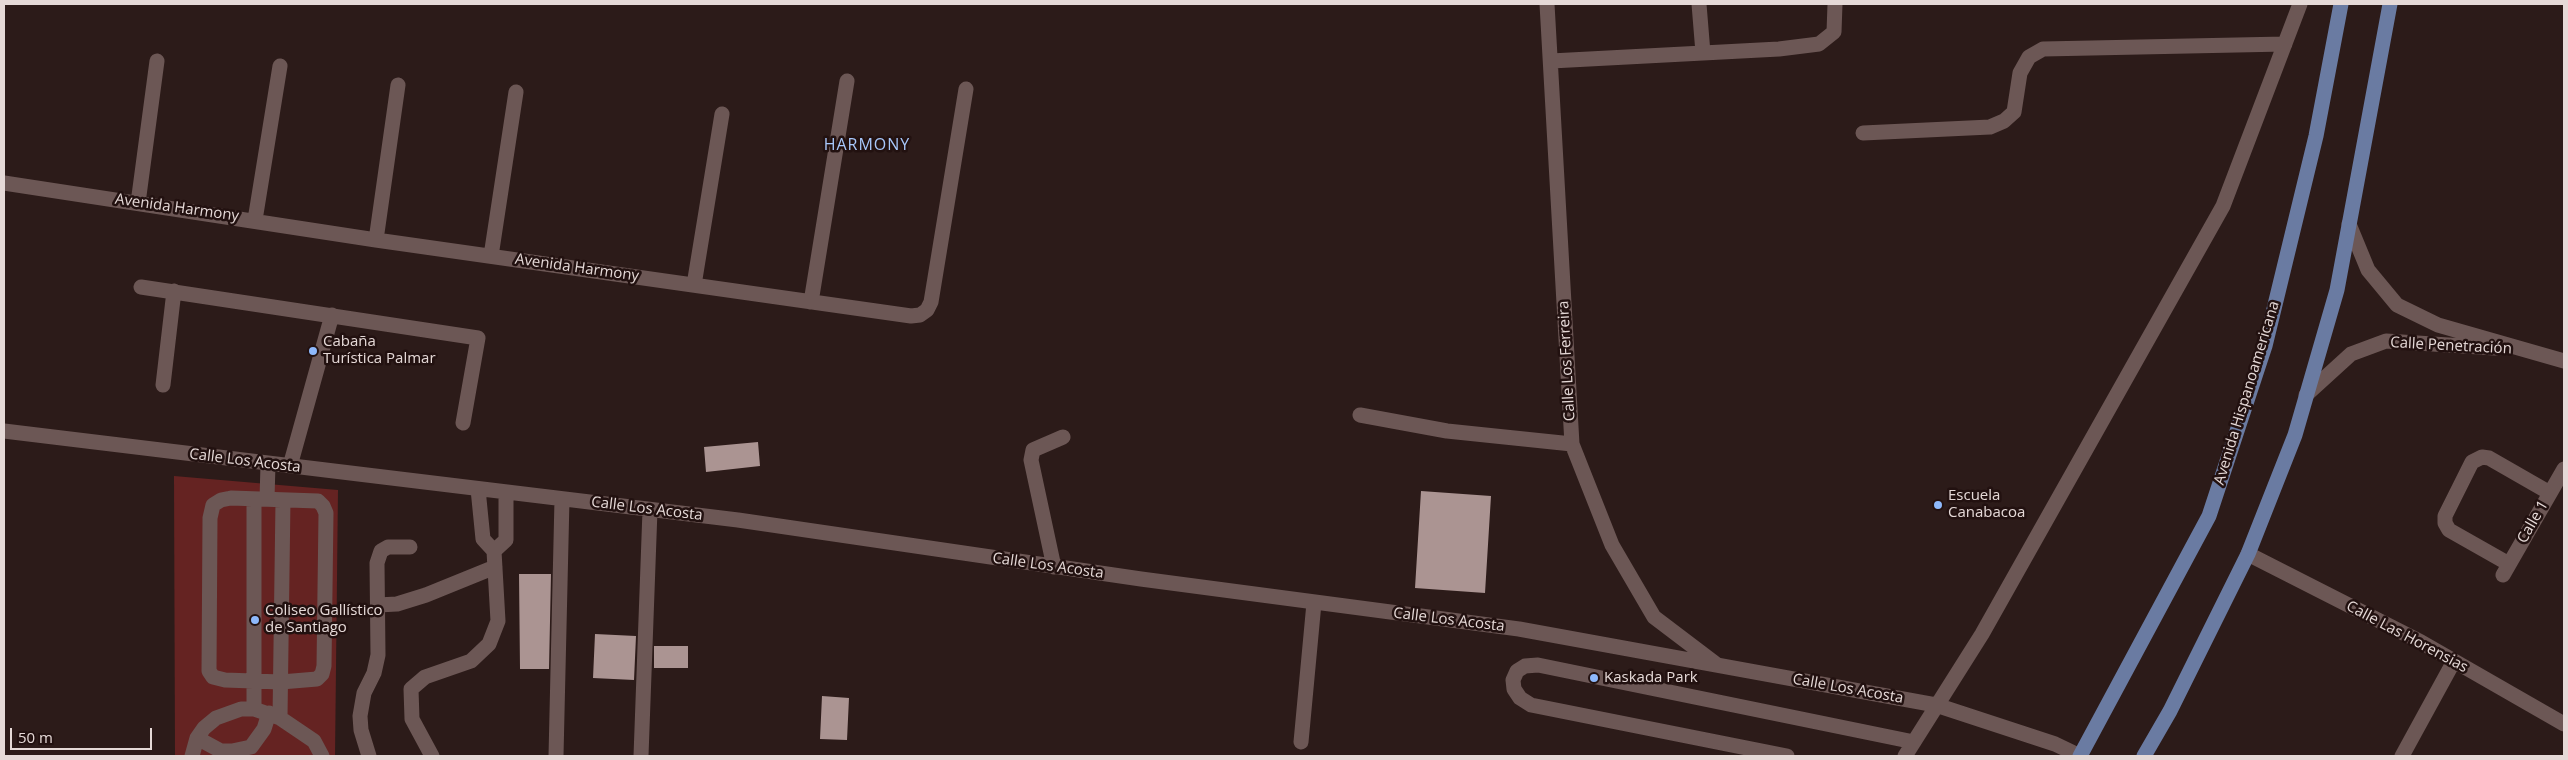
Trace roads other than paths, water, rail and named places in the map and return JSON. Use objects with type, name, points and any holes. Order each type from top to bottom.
[{"type":"main road","name":"Avenida Hispanoamericana","points":[[2080,756],[2209,516],[2265,346],[2316,136],[2341,4]]},
{"type":"main road","points":[[2144,756],[2170,711],[2248,554],[2295,435],[2337,290],[2390,4]]},
{"type":"street","name":"Calle Los Ferreira","points":[[1547,4],[1563,272],[1566,380],[1572,444],[1612,545],[1654,618],[1719,666]]},
{"type":"street","points":[[1699,4],[1703,53]]},
{"type":"street","points":[[1551,61],[1703,53],[1819,44],[1834,32],[1834,4]]},
{"type":"street","points":[[1905,756],[1982,634],[2223,206],[2300,4]]},
{"type":"street","points":[[1863,133],[1990,127],[2004,121],[2014,112],[2020,73],[2029,57],[2043,49],[2284,44]]},
{"type":"street","points":[[138,203],[157,61]]},
{"type":"street","points":[[255,220],[280,66]]},
{"type":"street","points":[[811,302],[847,81]]},
{"type":"street","points":[[376,240],[398,85]]},
{"type":"street","name":"Avenida Harmony","points":[[4,183],[376,240],[911,316],[920,315],[927,310],[933,292],[966,89]]},
{"type":"street","points":[[491,256],[516,92]]},
{"type":"street","points":[[694,285],[722,114]]},
{"type":"street","name":"Calle Penetración","points":[[2350,224],[2368,270],[2397,305],[2438,325],[2564,360]]},
{"type":"street","points":[[140,287],[478,338],[463,423]]},
{"type":"street","points":[[163,385],[174,292]]},
{"type":"street","points":[[290,466],[332,315]]},
{"type":"street","name":"Calle Penetración","points":[[2306,395],[2351,354],[2386,341],[2524,350]]},
{"type":"street","points":[[1360,415],[1447,431],[1572,444]]},
{"type":"street","name":"Calle Los Acosta","points":[[4,431],[650,510],[1314,603],[1519,629],[1936,706],[2055,744],[2080,756]]},
{"type":"street","points":[[1054,567],[1031,460],[1033,450],[1063,437]]},
{"type":"street","name":"Calle 1","points":[[2550,493],[2489,458],[2482,456],[2472,462],[2445,516],[2445,523],[2449,530],[2506,570],[2564,469]]},
{"type":"street","points":[[268,464],[260,499],[255,680],[268,713]]},
{"type":"street","points":[[432,756],[412,720],[411,689],[425,676],[471,661],[489,644],[498,621],[494,551],[483,539],[478,489]]},
{"type":"street","points":[[494,551],[506,540],[506,492]]},
{"type":"street","points":[[556,756],[562,499]]},
{"type":"street","points":[[221,500],[283,500],[318,501],[326,513],[322,674],[309,681],[281,682],[218,679],[209,671],[208,663],[210,518],[213,505],[221,500]]},
{"type":"street","points":[[197,738],[221,751],[251,747],[264,729],[268,713],[281,682],[283,500]]},
{"type":"street","points":[[641,756],[650,510]]},
{"type":"street","points":[[369,756],[361,730],[360,716],[364,693],[374,673],[378,655],[377,563],[381,551],[388,547],[410,547]]},
{"type":"street","name":"Calle Las Horensias","points":[[2248,554],[2454,661],[2564,724]]},
{"type":"street","points":[[378,605],[397,604],[495,567]]},
{"type":"street","points":[[1301,742],[1314,603]]},
{"type":"street","points":[[2402,756],[2454,661]]},
{"type":"street","points":[[1787,756],[1531,706],[1520,698],[1514,690],[1513,680],[1517,671],[1525,666],[1538,665],[1914,742]]},
{"type":"street","points":[[192,756],[197,738],[216,718],[241,709],[268,713],[314,740],[322,756]]},
{"type":"place","name":"Cabaña Turística Palmar","points":[[313,351]]},
{"type":"place","name":"Escuela Canabacoa","points":[[1938,505]]},
{"type":"place","name":"Coliseo Gallístico de Santiago","points":[[255,620]]},
{"type":"place","name":"Kaskada Park","points":[[1594,678]]},
{"type":"district","name":"HARMONY","points":[[867,145]]}]
